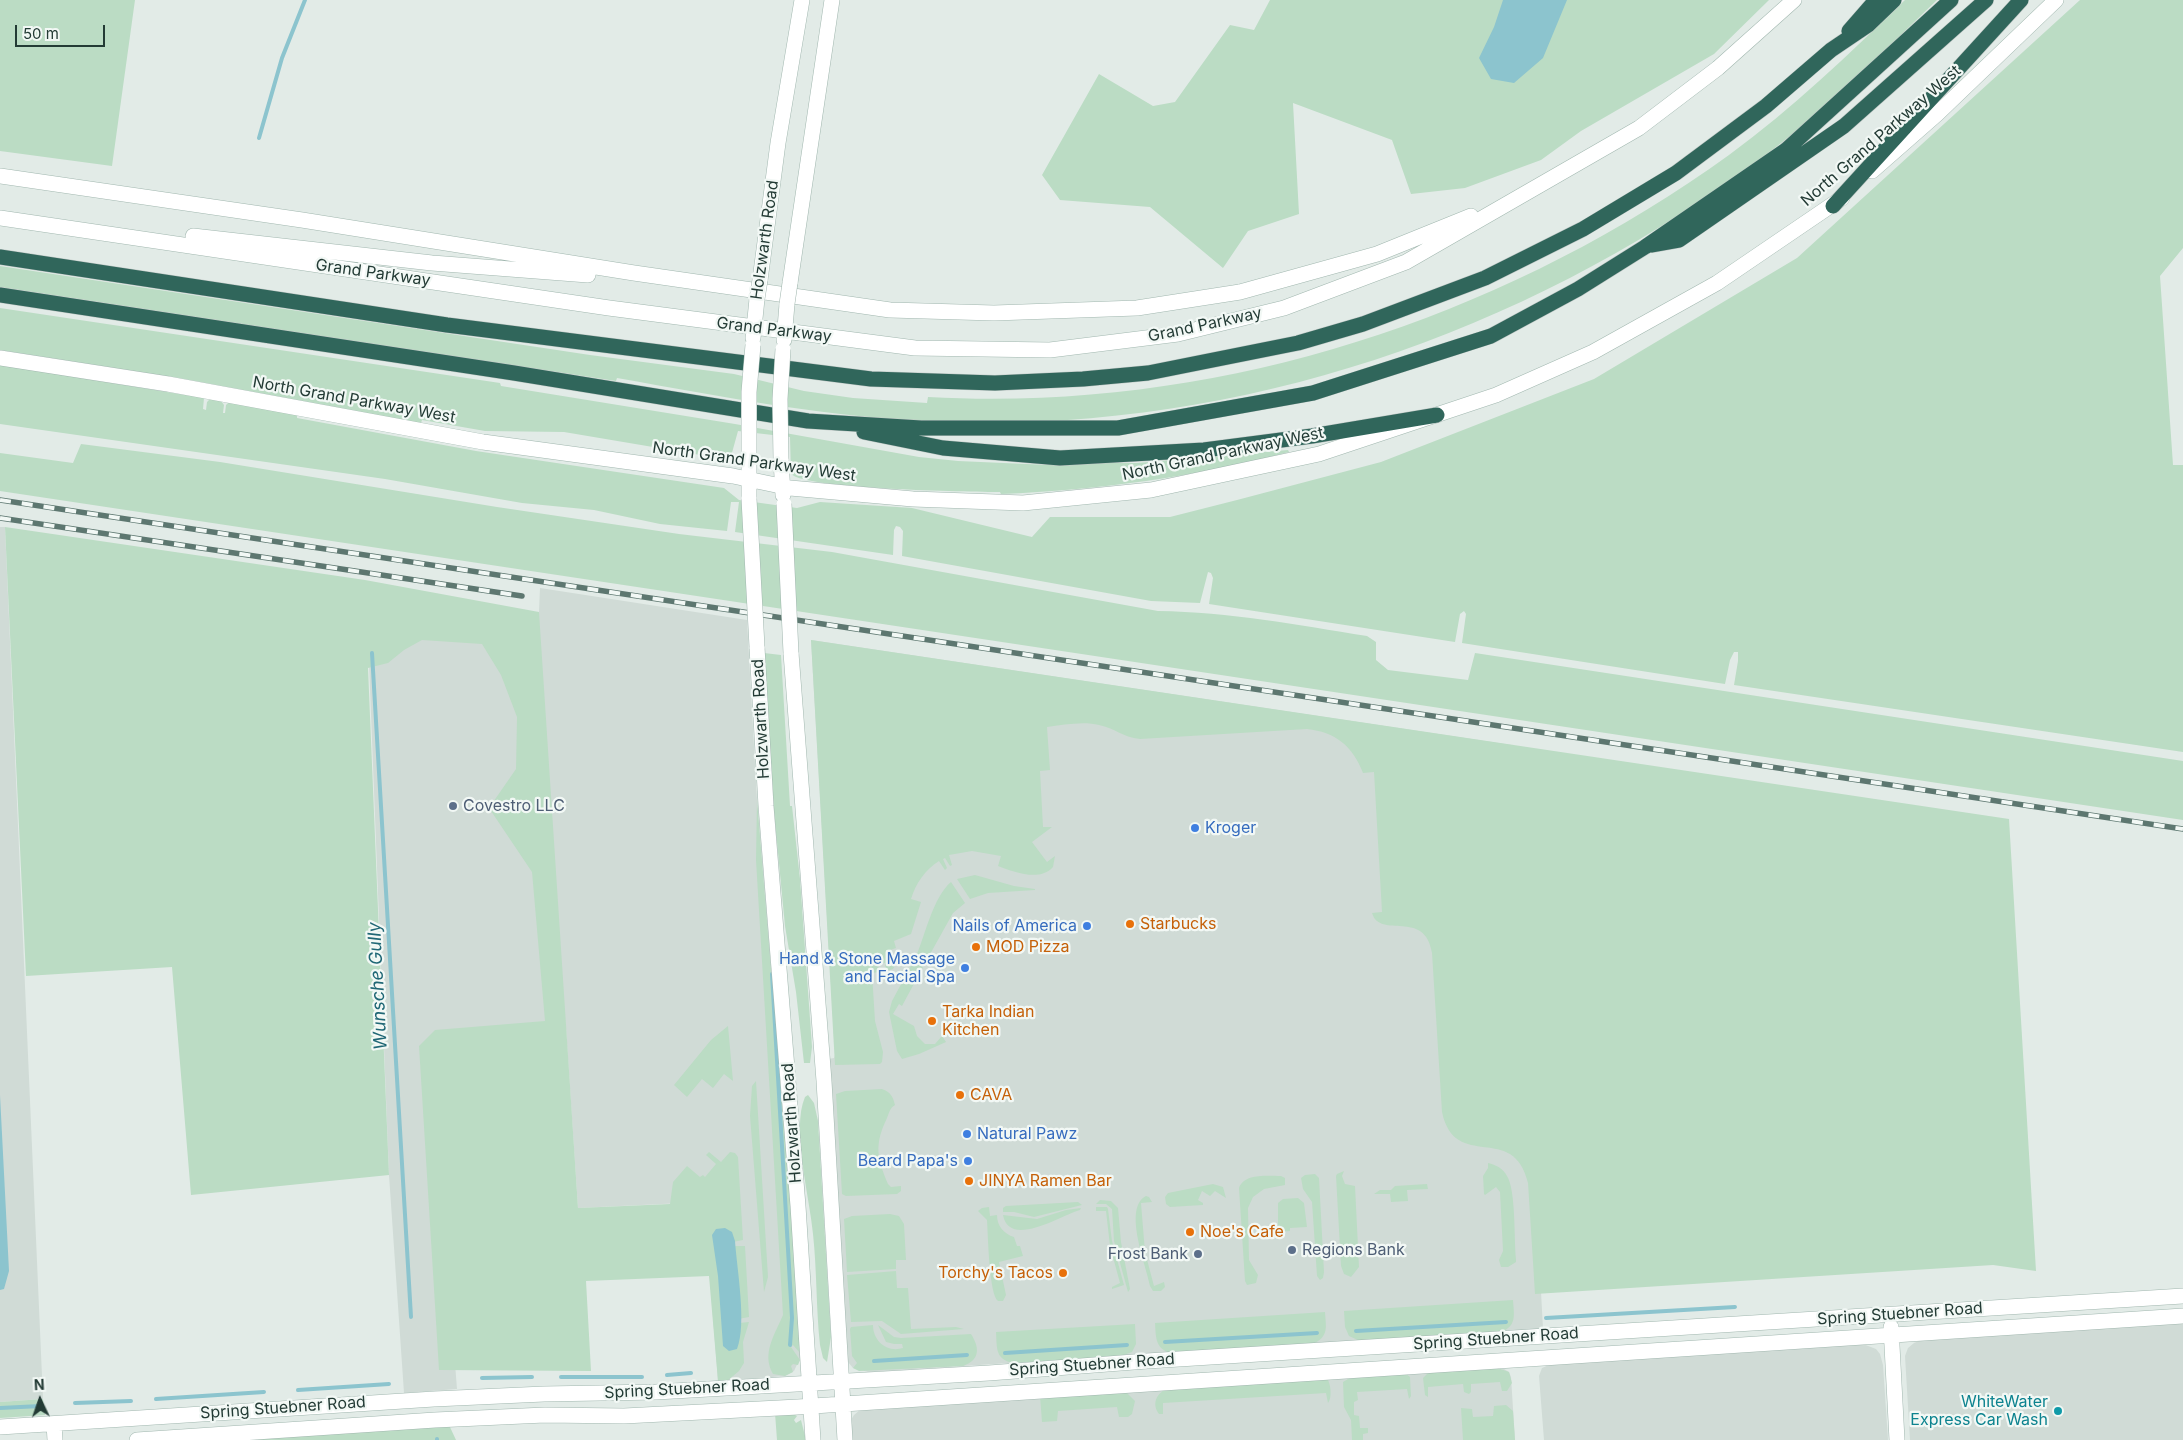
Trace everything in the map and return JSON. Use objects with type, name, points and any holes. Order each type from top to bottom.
[{"type":"highway","points":[[1832,50],[1876,0]]},
{"type":"highway","points":[[0,257],[447,324],[871,379],[995,383],[1083,379],[1148,373],[1298,343],[1363,324],[1485,278],[1584,229],[1676,173],[1766,106],[1832,50],[1868,25],[1894,0]]},
{"type":"highway","points":[[808,421],[921,428],[1118,428],[1313,393],[1490,336],[1578,289],[1645,247],[1786,150],[1951,0]]},
{"type":"highway","points":[[1645,247],[1679,240],[1836,132],[1986,0]]},
{"type":"highway","points":[[1833,206],[2021,0]]},
{"type":"highway","points":[[0,295],[808,421],[943,448],[1060,458],[1204,450],[1312,436],[1436,415]]},
{"type":"main road","name":"Holzwarth Road","points":[[802,0],[778,143],[754,327],[749,392],[749,499],[766,806],[798,1206],[813,1440]]},
{"type":"main road","name":"Holzwarth Road","points":[[832,0],[787,304],[780,399],[782,486],[791,653],[824,1081],[845,1440]]},
{"type":"main road","points":[[0,176],[890,310],[1013,313],[1136,308],[1240,292],[1377,254],[1523,195],[1639,128],[1718,68],[1794,0]]},
{"type":"main road","name":"North Grand Parkway West","points":[[0,358],[168,384],[483,442],[749,479],[782,486],[870,496],[1023,503],[1152,490],[1319,454],[1496,396],[1593,352],[1717,284],[1833,206],[1937,114],[2056,0]]},
{"type":"main road","name":"Grand Parkway","points":[[0,216],[609,308],[915,348],[1050,350],[1178,334],[1284,308],[1406,262],[1523,195]]},
{"type":"main road","points":[[0,216],[432,263],[707,283]]},
{"type":"main road","name":"Spring Stuebner Road","points":[[0,1427],[434,1399],[544,1394],[623,1394],[809,1383],[2183,1296]]},
{"type":"main road","points":[[2125,1320],[2127,1300]]},
{"type":"main road","points":[[1891,1314],[1897,1440]]},
{"type":"main road","name":"Spring Stuebner Road","points":[[137,1440],[444,1420],[545,1416],[624,1416],[811,1406],[2183,1316]]},
{"type":"main road","points":[[1528,1337],[1531,1359]]},
{"type":"main road","points":[[1514,1360],[1528,1337]]},
{"type":"main road","points":[[246,1410],[248,1433]]},
{"type":"main road","points":[[54,1424],[55,1440]]},
{"type":"shaded area","points":[[0,527],[5,527],[43,1399],[0,1402]]},
{"type":"shaded area","points":[[540,588],[747,620],[757,800],[792,1223],[801,1356],[794,1371],[785,1376],[718,1381],[704,1202],[578,1208],[566,1029],[430,1043],[457,1389],[404,1393],[389,1175],[368,637],[539,612]]},
{"type":"shaded area","points":[[811,640],[1512,745],[1543,1329],[868,1372],[853,1368],[848,1362],[828,1059],[834,1058],[835,1055]]},
{"type":"shaded area","points":[[2183,1323],[2183,1440],[1910,1440],[1905,1356],[1908,1348],[1921,1340]]},
{"type":"shaded area","points":[[1863,1344],[1876,1349],[1880,1354],[1883,1365],[1888,1440],[1544,1440],[1539,1376],[1542,1368],[1553,1363]]},
{"type":"shaded area","points":[[1504,1369],[1509,1372],[1511,1377],[1515,1440],[850,1440],[849,1423],[860,1410],[1386,1374]]},
{"type":"green space","points":[[0,0],[135,0],[112,166],[0,151]]},
{"type":"green space","points":[[1270,0],[1769,0],[1714,54],[1581,131],[1541,160],[1465,188],[1411,194],[1392,140],[1293,103],[1299,214],[1248,231],[1223,268],[1150,207],[1060,200],[1042,175],[1099,74],[1153,106],[1175,102],[1230,25],[1254,30]]},
{"type":"green space","points":[[1905,0],[1937,0],[1835,97],[1771,151],[1679,215],[1583,271],[1482,319],[1379,358],[1272,389],[1163,410],[1052,421],[940,422],[859,416],[778,406],[617,378],[616,381],[0,287],[0,266],[590,355],[734,374],[804,391],[853,398],[927,403],[928,397],[1035,398],[1141,389],[1246,371],[1349,344],[1450,309],[1547,265],[1640,214],[1729,155],[1798,100]]},
{"type":"green space","points":[[2080,0],[2183,0],[2183,248],[2160,276],[2173,465],[2183,465],[2183,752],[1734,685],[1738,652],[1734,652],[1730,660],[1725,684],[1462,643],[1466,614],[1464,611],[1460,614],[1455,642],[1209,604],[1213,578],[1211,573],[1208,572],[1200,603],[1151,601],[902,556],[903,531],[900,527],[896,526],[894,530],[893,555],[735,532],[739,502],[731,502],[727,531],[660,524],[594,510],[522,503],[385,479],[0,424],[0,365],[204,398],[203,409],[206,410],[207,402],[210,399],[221,401],[224,405],[223,413],[225,413],[226,405],[229,402],[297,415],[297,418],[476,451],[724,488],[739,500],[797,508],[820,502],[912,508],[1032,537],[1050,517],[1170,517],[1381,462],[1594,379],[1797,258]]},
{"type":"green space","points":[[0,308],[500,383],[501,386],[735,424],[919,457],[958,461],[1049,465],[1050,463],[1137,463],[1288,450],[1289,452],[1218,469],[1146,481],[1038,492],[1001,494],[1000,492],[890,489],[826,483],[803,479],[791,474],[790,437],[738,431],[730,460],[564,432],[485,431],[422,420],[421,423],[179,378],[0,350]]},
{"type":"green space","points":[[81,444],[220,462],[497,507],[679,534],[832,552],[1158,611],[1237,616],[1367,636],[1376,642],[1376,660],[1388,670],[1468,680],[1475,653],[2183,761],[2183,820],[0,491],[0,453],[73,463]]},
{"type":"green space","points":[[5,527],[365,580],[539,612],[578,1208],[670,1204],[673,1182],[687,1166],[700,1177],[703,1175],[705,1177],[716,1164],[706,1155],[709,1152],[721,1162],[730,1152],[735,1153],[738,1157],[743,1240],[733,1242],[734,1246],[745,1246],[749,1317],[738,1319],[739,1323],[749,1322],[743,1342],[744,1363],[739,1371],[727,1381],[718,1381],[709,1276],[586,1281],[591,1371],[439,1370],[419,1046],[435,1030],[545,1021],[532,872],[489,808],[516,769],[517,717],[501,675],[482,644],[422,640],[404,650],[388,663],[368,668],[389,1175],[191,1195],[172,967],[26,976]]},
{"type":"green space","points":[[811,640],[2009,819],[2036,1271],[1993,1265],[1535,1294],[1528,1183],[1521,1165],[1510,1154],[1498,1149],[1471,1145],[1459,1140],[1449,1130],[1442,1112],[1432,953],[1428,939],[1421,932],[1412,928],[1384,924],[1377,921],[1372,913],[1382,912],[1374,772],[1363,773],[1354,755],[1342,742],[1326,733],[1307,729],[1140,739],[1105,726],[1086,723],[1047,727],[1050,770],[1040,771],[1043,827],[1052,827],[1032,842],[1047,862],[1055,856],[1053,867],[1048,872],[1041,874],[1019,873],[998,866],[1001,856],[972,851],[949,855],[952,865],[950,866],[945,858],[943,859],[947,868],[945,870],[939,861],[929,868],[918,882],[911,899],[921,902],[911,934],[894,941],[896,948],[887,951],[892,965],[896,964],[893,969],[886,971],[885,963],[878,963],[879,972],[872,973],[875,1021],[883,1052],[882,1062],[880,1064],[835,1065]]},
{"type":"green space","points":[[764,653],[781,655],[790,806],[792,806],[800,879],[812,1047],[810,1063],[804,1063],[796,992],[785,926],[774,811]]},
{"type":"green space","points":[[757,800],[792,1223],[800,1353],[793,1345],[791,1347],[800,1360],[798,1365],[793,1364],[791,1366],[793,1372],[785,1376],[773,1374],[768,1359],[770,1344],[783,1315],[756,860]]},
{"type":"green space","points":[[975,875],[1035,890],[988,893],[970,899],[957,879]]},
{"type":"green space","points":[[951,882],[965,903],[953,913],[924,965],[915,959],[934,907]]},
{"type":"green space","points":[[913,962],[923,967],[902,1006],[899,1004],[893,1014],[914,1026],[917,1036],[925,1044],[935,1044],[942,1036],[946,1042],[902,1059],[897,1051],[889,1012],[892,1001]]},
{"type":"green space","points":[[728,1026],[733,1081],[724,1074],[713,1088],[702,1079],[687,1097],[674,1085],[711,1040]]},
{"type":"green space","points":[[756,1081],[768,1277],[764,1292],[750,1116],[752,1086]]},
{"type":"green space","points":[[882,1089],[891,1095],[895,1105],[890,1111],[880,1136],[879,1159],[888,1184],[891,1187],[901,1186],[901,1191],[897,1194],[846,1196],[842,1194],[836,1094],[845,1091]]},
{"type":"green space","points":[[808,1095],[814,1103],[818,1121],[831,1337],[827,1362],[823,1358],[820,1345],[813,1234],[801,1145],[801,1111],[805,1097]]},
{"type":"green space","points":[[1488,1163],[1503,1171],[1510,1183],[1512,1192],[1516,1262],[1508,1267],[1501,1267],[1499,1260],[1503,1251],[1500,1192],[1496,1187],[1484,1194],[1483,1176],[1488,1168]]},
{"type":"green space","points":[[1344,1171],[1342,1176],[1345,1184],[1355,1186],[1359,1267],[1351,1277],[1344,1274],[1341,1266],[1336,1176]]},
{"type":"green space","points":[[1315,1174],[1319,1178],[1324,1272],[1323,1278],[1320,1280],[1317,1276],[1312,1202],[1303,1189],[1301,1178],[1305,1175]]},
{"type":"green space","points":[[1281,1176],[1285,1178],[1285,1185],[1264,1189],[1253,1197],[1248,1208],[1249,1260],[1258,1275],[1256,1283],[1247,1285],[1245,1281],[1239,1188],[1242,1183],[1251,1178]]},
{"type":"green space","points":[[1213,1184],[1223,1187],[1226,1198],[1215,1191],[1210,1196],[1202,1191],[1198,1200],[1203,1205],[1170,1207],[1166,1204],[1165,1197],[1168,1193]]},
{"type":"green space","points":[[1427,1184],[1428,1189],[1407,1190],[1408,1201],[1391,1202],[1390,1194],[1374,1194],[1380,1190],[1391,1190],[1395,1186]]},
{"type":"green space","points":[[1146,1196],[1152,1202],[1141,1203],[1145,1252],[1154,1286],[1164,1282],[1165,1287],[1161,1291],[1153,1291],[1150,1286],[1138,1238],[1136,1212],[1139,1203]]},
{"type":"green space","points":[[1298,1198],[1304,1203],[1307,1227],[1290,1228],[1290,1231],[1278,1232],[1278,1203],[1283,1199]]},
{"type":"green space","points":[[1100,1200],[1111,1201],[1118,1208],[1121,1242],[1130,1289],[1128,1292],[1114,1241],[1112,1209],[1106,1204],[1096,1204]]},
{"type":"green space","points":[[1078,1202],[1082,1205],[1034,1217],[1014,1212],[1003,1212],[1003,1208],[1006,1206]]},
{"type":"green space","points":[[989,1207],[990,1216],[997,1215],[1000,1226],[1004,1232],[1014,1237],[1017,1246],[1020,1246],[1023,1256],[999,1262],[1006,1295],[1003,1301],[998,1301],[995,1296],[991,1276],[987,1220],[978,1211]]},
{"type":"green space","points":[[1096,1207],[1107,1207],[1108,1209],[1112,1241],[1124,1285],[1112,1289],[1112,1287],[1120,1283],[1110,1246],[1106,1211],[1096,1211]]},
{"type":"green space","points":[[1081,1208],[1049,1223],[1025,1230],[1015,1229],[1007,1225],[1003,1215],[1037,1219],[1066,1210]]},
{"type":"green space","points":[[890,1214],[899,1216],[904,1224],[906,1260],[896,1260],[896,1269],[847,1272],[844,1219],[852,1216]]},
{"type":"green space","points":[[896,1271],[897,1288],[908,1288],[911,1329],[956,1327],[964,1329],[901,1334],[882,1321],[851,1322],[847,1275]]},
{"type":"green space","points":[[1513,1300],[1514,1315],[1512,1323],[1510,1327],[1501,1332],[1360,1341],[1349,1336],[1345,1327],[1344,1311]]},
{"type":"green space","points":[[1325,1312],[1326,1327],[1324,1335],[1313,1344],[1170,1353],[1161,1348],[1156,1337],[1155,1323]]},
{"type":"green space","points":[[1135,1324],[1136,1344],[1132,1352],[1121,1356],[1013,1363],[1003,1359],[997,1348],[996,1332]]},
{"type":"green space","points":[[873,1325],[878,1341],[892,1349],[903,1348],[902,1344],[886,1342],[878,1325],[894,1337],[901,1338],[971,1334],[976,1344],[977,1353],[973,1360],[963,1366],[859,1371],[853,1368],[857,1363],[852,1356],[850,1329],[851,1327]]},
{"type":"green space","points":[[1495,1367],[1509,1372],[1512,1383],[1507,1391],[1502,1391],[1500,1382],[1471,1384],[1471,1392],[1469,1394],[1464,1392],[1463,1384],[1428,1387],[1428,1397],[1425,1395],[1423,1378],[1430,1371]]},
{"type":"green space","points":[[1405,1373],[1410,1377],[1411,1396],[1409,1399],[1407,1389],[1357,1392],[1358,1400],[1354,1402],[1354,1415],[1359,1416],[1360,1428],[1368,1428],[1368,1433],[1363,1434],[1363,1440],[1352,1440],[1351,1420],[1344,1407],[1343,1382],[1353,1376]]},
{"type":"green space","points":[[1321,1378],[1328,1380],[1329,1383],[1331,1395],[1328,1403],[1326,1393],[1163,1403],[1163,1414],[1159,1414],[1155,1406],[1158,1396],[1168,1388]]},
{"type":"green space","points":[[1126,1392],[1135,1401],[1132,1414],[1128,1417],[1119,1417],[1117,1407],[1058,1411],[1057,1421],[1042,1422],[1040,1396]]},
{"type":"green space","points":[[43,1399],[45,1415],[0,1418],[0,1402]]},
{"type":"green space","points":[[1506,1405],[1513,1411],[1515,1440],[1463,1440],[1461,1408],[1472,1409],[1473,1417],[1493,1416],[1494,1406]]},
{"type":"green space","points":[[775,1413],[791,1413],[797,1416],[794,1420],[796,1423],[801,1420],[806,1440],[777,1440]]},
{"type":"green space","points":[[449,1425],[456,1440],[257,1440],[261,1437]]},
{"type":"water","points":[[1503,0],[1567,0],[1543,58],[1514,83],[1491,79],[1479,58],[1494,27]]},
{"type":"water","points":[[0,1095],[9,1271],[4,1289],[0,1290]]},
{"type":"water","points":[[725,1228],[732,1232],[735,1241],[741,1311],[740,1338],[737,1349],[729,1351],[723,1346],[718,1276],[712,1235],[716,1229]]},
{"type":"waterway","points":[[259,138],[282,58],[305,0]]},
{"type":"waterway","name":"Wunsche Gully","points":[[372,653],[411,1317]]},
{"type":"waterway","points":[[772,974],[792,1318],[790,1345]]},
{"type":"waterway","points":[[1546,1318],[1735,1307]]},
{"type":"waterway","points":[[1356,1331],[1506,1322]]},
{"type":"waterway","points":[[1165,1342],[1317,1333]]},
{"type":"waterway","points":[[1005,1353],[1127,1345]]},
{"type":"waterway","points":[[874,1361],[967,1355]]},
{"type":"waterway","points":[[667,1375],[691,1373]]},
{"type":"waterway","points":[[482,1378],[532,1377]]},
{"type":"waterway","points":[[561,1377],[642,1377]]},
{"type":"waterway","points":[[298,1390],[389,1384]]},
{"type":"waterway","points":[[156,1399],[264,1392]]},
{"type":"waterway","points":[[75,1403],[131,1401]]},
{"type":"waterway","points":[[0,1408],[41,1406]]},
{"type":"railway","points":[[0,500],[2183,829]]},
{"type":"railway","points":[[0,518],[522,596]]},
{"type":"place","name":"Covestro LLC","points":[[453,806]]},
{"type":"place","name":"Kroger","points":[[1195,828]]},
{"type":"place","name":"Starbucks","points":[[1130,924]]},
{"type":"place","name":"Nails of America","points":[[1087,926]]},
{"type":"place","name":"MOD Pizza","points":[[976,947]]},
{"type":"place","name":"Hand & Stone Massage and Facial Spa","points":[[965,968]]},
{"type":"place","name":"Tarka Indian Kitchen","points":[[932,1021]]},
{"type":"place","name":"CAVA","points":[[960,1095]]},
{"type":"place","name":"Natural Pawz","points":[[967,1134]]},
{"type":"place","name":"Beard Papa's","points":[[968,1161]]},
{"type":"place","name":"JINYA Ramen Bar","points":[[969,1181]]},
{"type":"place","name":"Noe's Cafe","points":[[1190,1232]]},
{"type":"place","name":"Regions Bank","points":[[1292,1250]]},
{"type":"place","name":"Frost Bank","points":[[1198,1254]]},
{"type":"place","name":"Torchy's Tacos","points":[[1063,1273]]},
{"type":"place","name":"WhiteWater Express Car Wash","points":[[2058,1411]]}]
